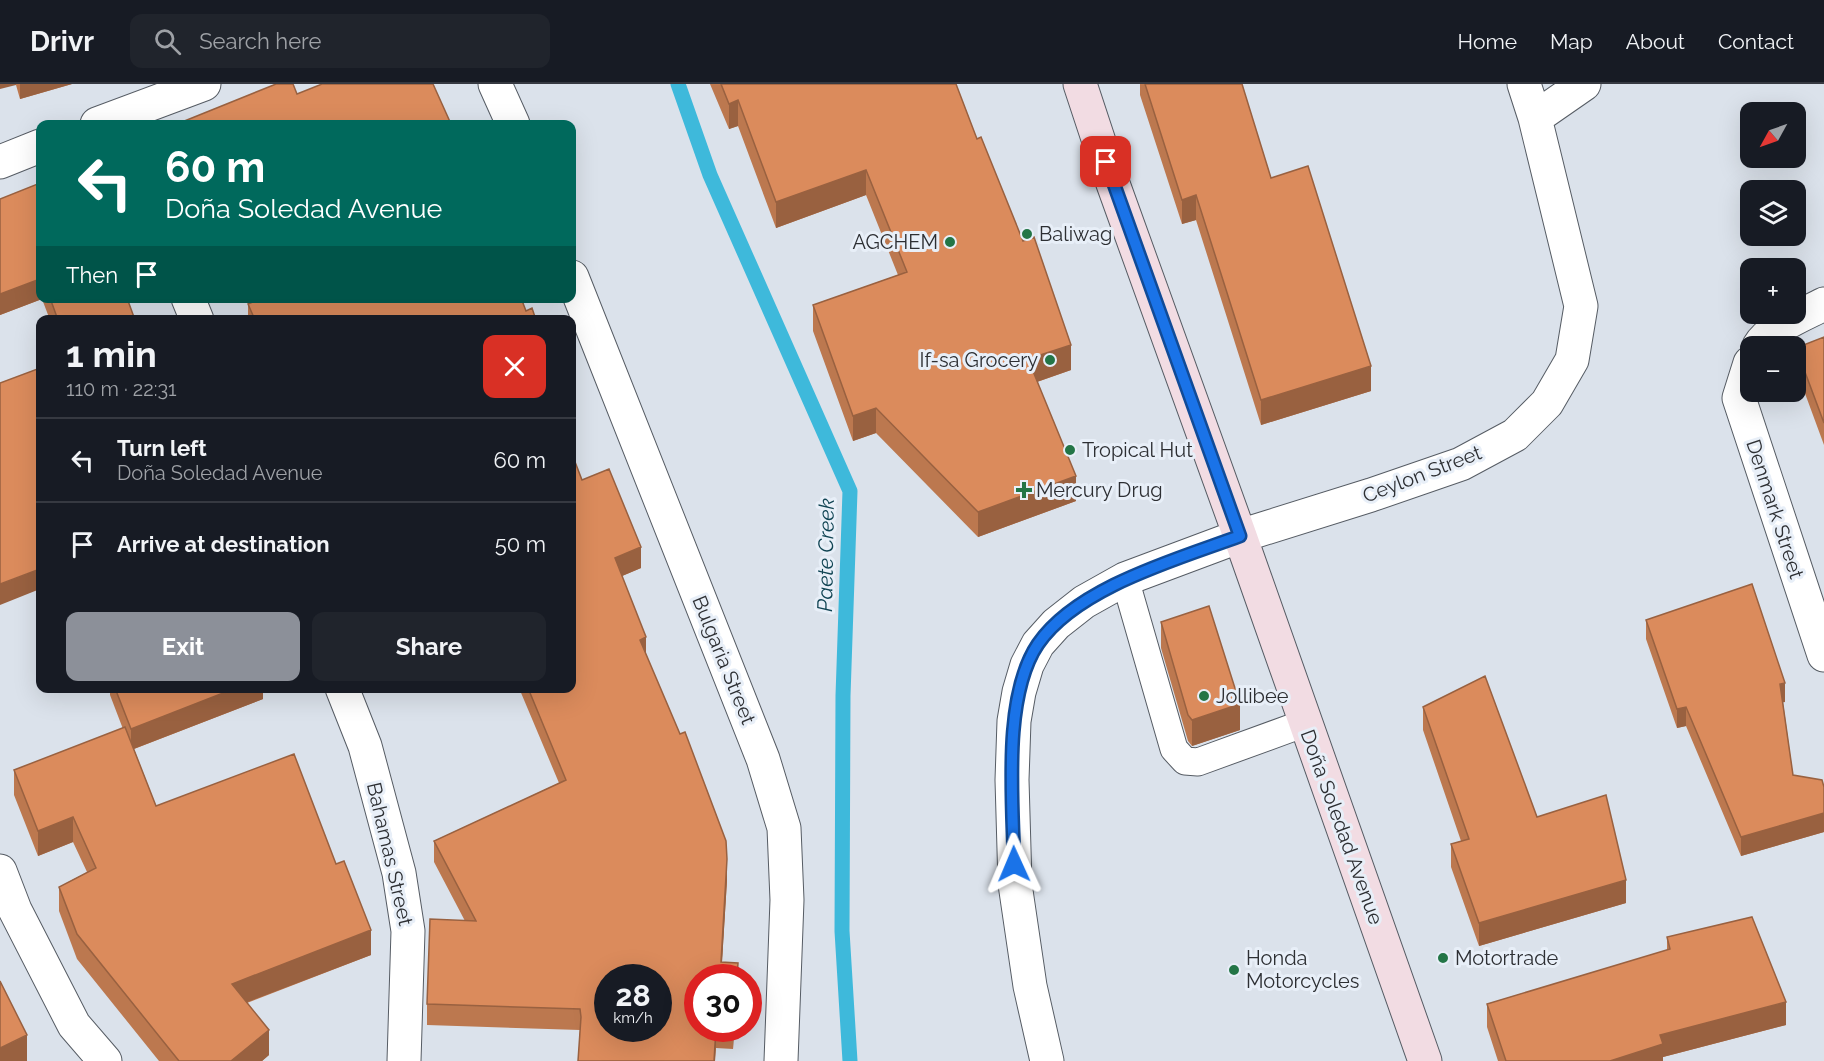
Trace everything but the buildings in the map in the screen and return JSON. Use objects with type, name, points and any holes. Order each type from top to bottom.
[{"type":"main road","name":"Doña Soledad Avenue","points":[[1080,84],[1112,181],[1425,1061]]},
{"type":"street","points":[[116,120],[204,84]]},
{"type":"street","points":[[495,84],[511,120]]},
{"type":"street","name":"Ceylon Street","points":[[1047,1061],[1030,986],[1015,884],[1012,780],[1014,721],[1027,665],[1038,644],[1056,624],[1084,602],[1125,579],[1240,536],[1461,464],[1515,435],[1547,403],[1572,360],[1581,306],[1535,118],[1524,84]]},
{"type":"street","points":[[1535,118],[1584,84]]},
{"type":"street","points":[[0,162],[36,148]]},
{"type":"street","name":"Bulgaria Street","points":[[576,288],[763,759],[784,828],[787,900],[781,1061]]},
{"type":"street","points":[[1768,336],[1824,304]]},
{"type":"street","name":"Denmark Street","points":[[1740,402],[1824,655]]},
{"type":"street","name":"Bahamas Street","points":[[344,693],[365,746],[399,873],[408,931],[404,1061]]},
{"type":"street","points":[[0,871],[8,914],[74,1024],[105,1061]]},
{"type":"lane","points":[[1125,579],[1174,749],[1185,761],[1198,762],[1305,723]]},
{"type":"waterway","name":"Paete Creek","points":[[678,84],[710,175],[850,491],[843,696],[842,931],[850,1061]]},
{"type":"place","name":"Baliwag","points":[[1027,234]]},
{"type":"place","name":"AGCHEM","points":[[950,242]]},
{"type":"place","name":"If-sa Grocery","points":[[1050,360]]},
{"type":"place","name":"Tropical Hut","points":[[1070,450]]},
{"type":"place","name":"Mercury Drug","points":[[1024,490]]},
{"type":"place","name":"Jollibee","points":[[1204,696]]},
{"type":"place","name":"Motortrade","points":[[1443,958]]},
{"type":"place","name":"Honda Motorcycles","points":[[1234,970]]},
{"type":"route","points":[[1014,864],[1012,780],[1014,721],[1027,665],[1038,644],[1056,624],[1084,602],[1125,579],[1240,536],[1106,162]]}]
